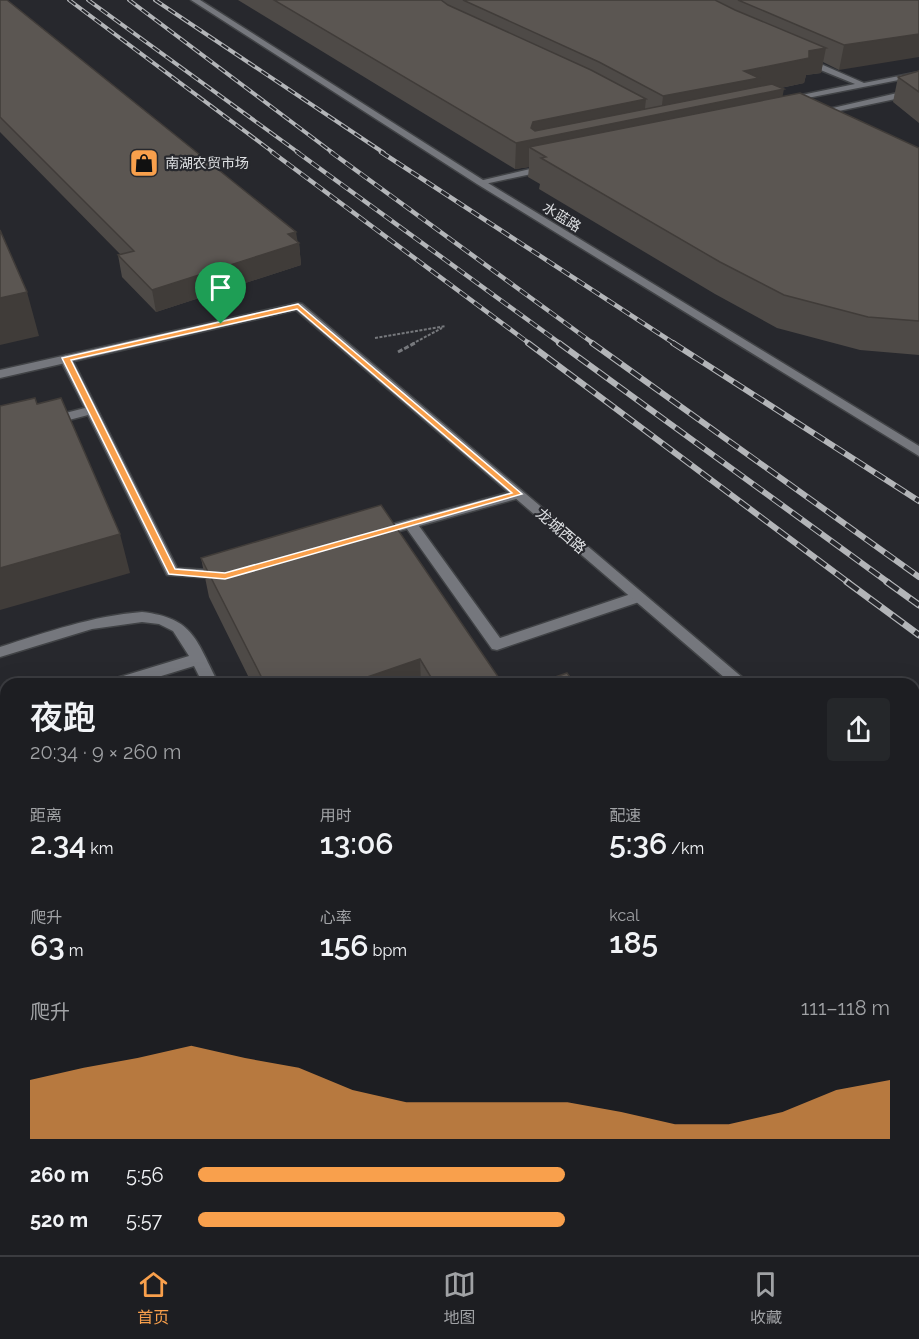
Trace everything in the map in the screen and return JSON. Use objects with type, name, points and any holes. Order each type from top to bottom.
[{"type":"street","name":"水蓝路","points":[[195,0],[480,182],[919,452]]},
{"type":"street","points":[[799,58],[863,86]]},
{"type":"street","points":[[784,102],[919,74]]},
{"type":"street","points":[[803,115],[919,91]]},
{"type":"street","points":[[480,182],[561,165]]},
{"type":"street","name":"龙城西路","points":[[66,358],[298,306],[735,678]]},
{"type":"street","points":[[0,374],[66,358],[172,572],[225,576],[236,573]]},
{"type":"street","points":[[35,424],[92,410]]},
{"type":"street","points":[[367,536],[518,494]]},
{"type":"street","points":[[411,524],[496,645],[637,597]]},
{"type":"street","points":[[3,652],[121,617],[152,617],[178,627],[208,678]]},
{"type":"street","points":[[135,678],[198,658]]},
{"type":"path","points":[[382,336],[446,327],[398,352]]},
{"type":"building","points":[[0,0],[7,0],[296,232],[288,234],[299,243],[152,290],[118,255],[134,251],[0,117]]},
{"type":"building","points":[[274,0],[441,0],[591,70],[646,99],[533,122],[531,128],[535,131],[772,84],[784,89],[516,143]]},
{"type":"building","points":[[463,0],[715,0],[826,48],[809,51],[809,58],[744,71],[759,78],[663,96],[599,62]]},
{"type":"building","points":[[738,0],[919,0],[919,34],[844,45]]},
{"type":"building","points":[[919,71],[919,92],[898,77]]},
{"type":"building","points":[[800,93],[919,148],[919,321],[868,317],[784,295],[720,262],[541,158],[546,157],[529,147]]},
{"type":"building","points":[[0,230],[27,292],[0,298]]},
{"type":"building","points":[[35,398],[37,404],[61,398],[120,534],[0,568],[0,406]]},
{"type":"building","points":[[381,505],[499,678],[431,678],[420,659],[365,678],[262,678],[201,558]]},
{"type":"building","points":[[567,673],[571,678],[552,678]]},
{"type":"railway","points":[[69,0],[274,153]]},
{"type":"railway","points":[[88,0],[299,153]]},
{"type":"railway","points":[[129,0],[333,153]]},
{"type":"railway","points":[[155,0],[384,153]]},
{"type":"railway","points":[[272,152],[530,344]]},
{"type":"railway","points":[[297,152],[561,344]]},
{"type":"railway","points":[[331,152],[594,344]]},
{"type":"railway","points":[[381,152],[675,344]]},
{"type":"railway","points":[[528,343],[849,583]]},
{"type":"railway","points":[[559,343],[889,583]]},
{"type":"railway","points":[[592,343],[919,577]]},
{"type":"railway","points":[[673,343],[919,501]]},
{"type":"railway","points":[[847,582],[919,635]]},
{"type":"railway","points":[[887,582],[919,605]]},
{"type":"place","name":"南湖农贸市场","points":[[144,163]]},
{"type":"route","points":[[298,306],[518,494],[225,576],[172,572],[66,358],[221,324],[298,306]]}]
